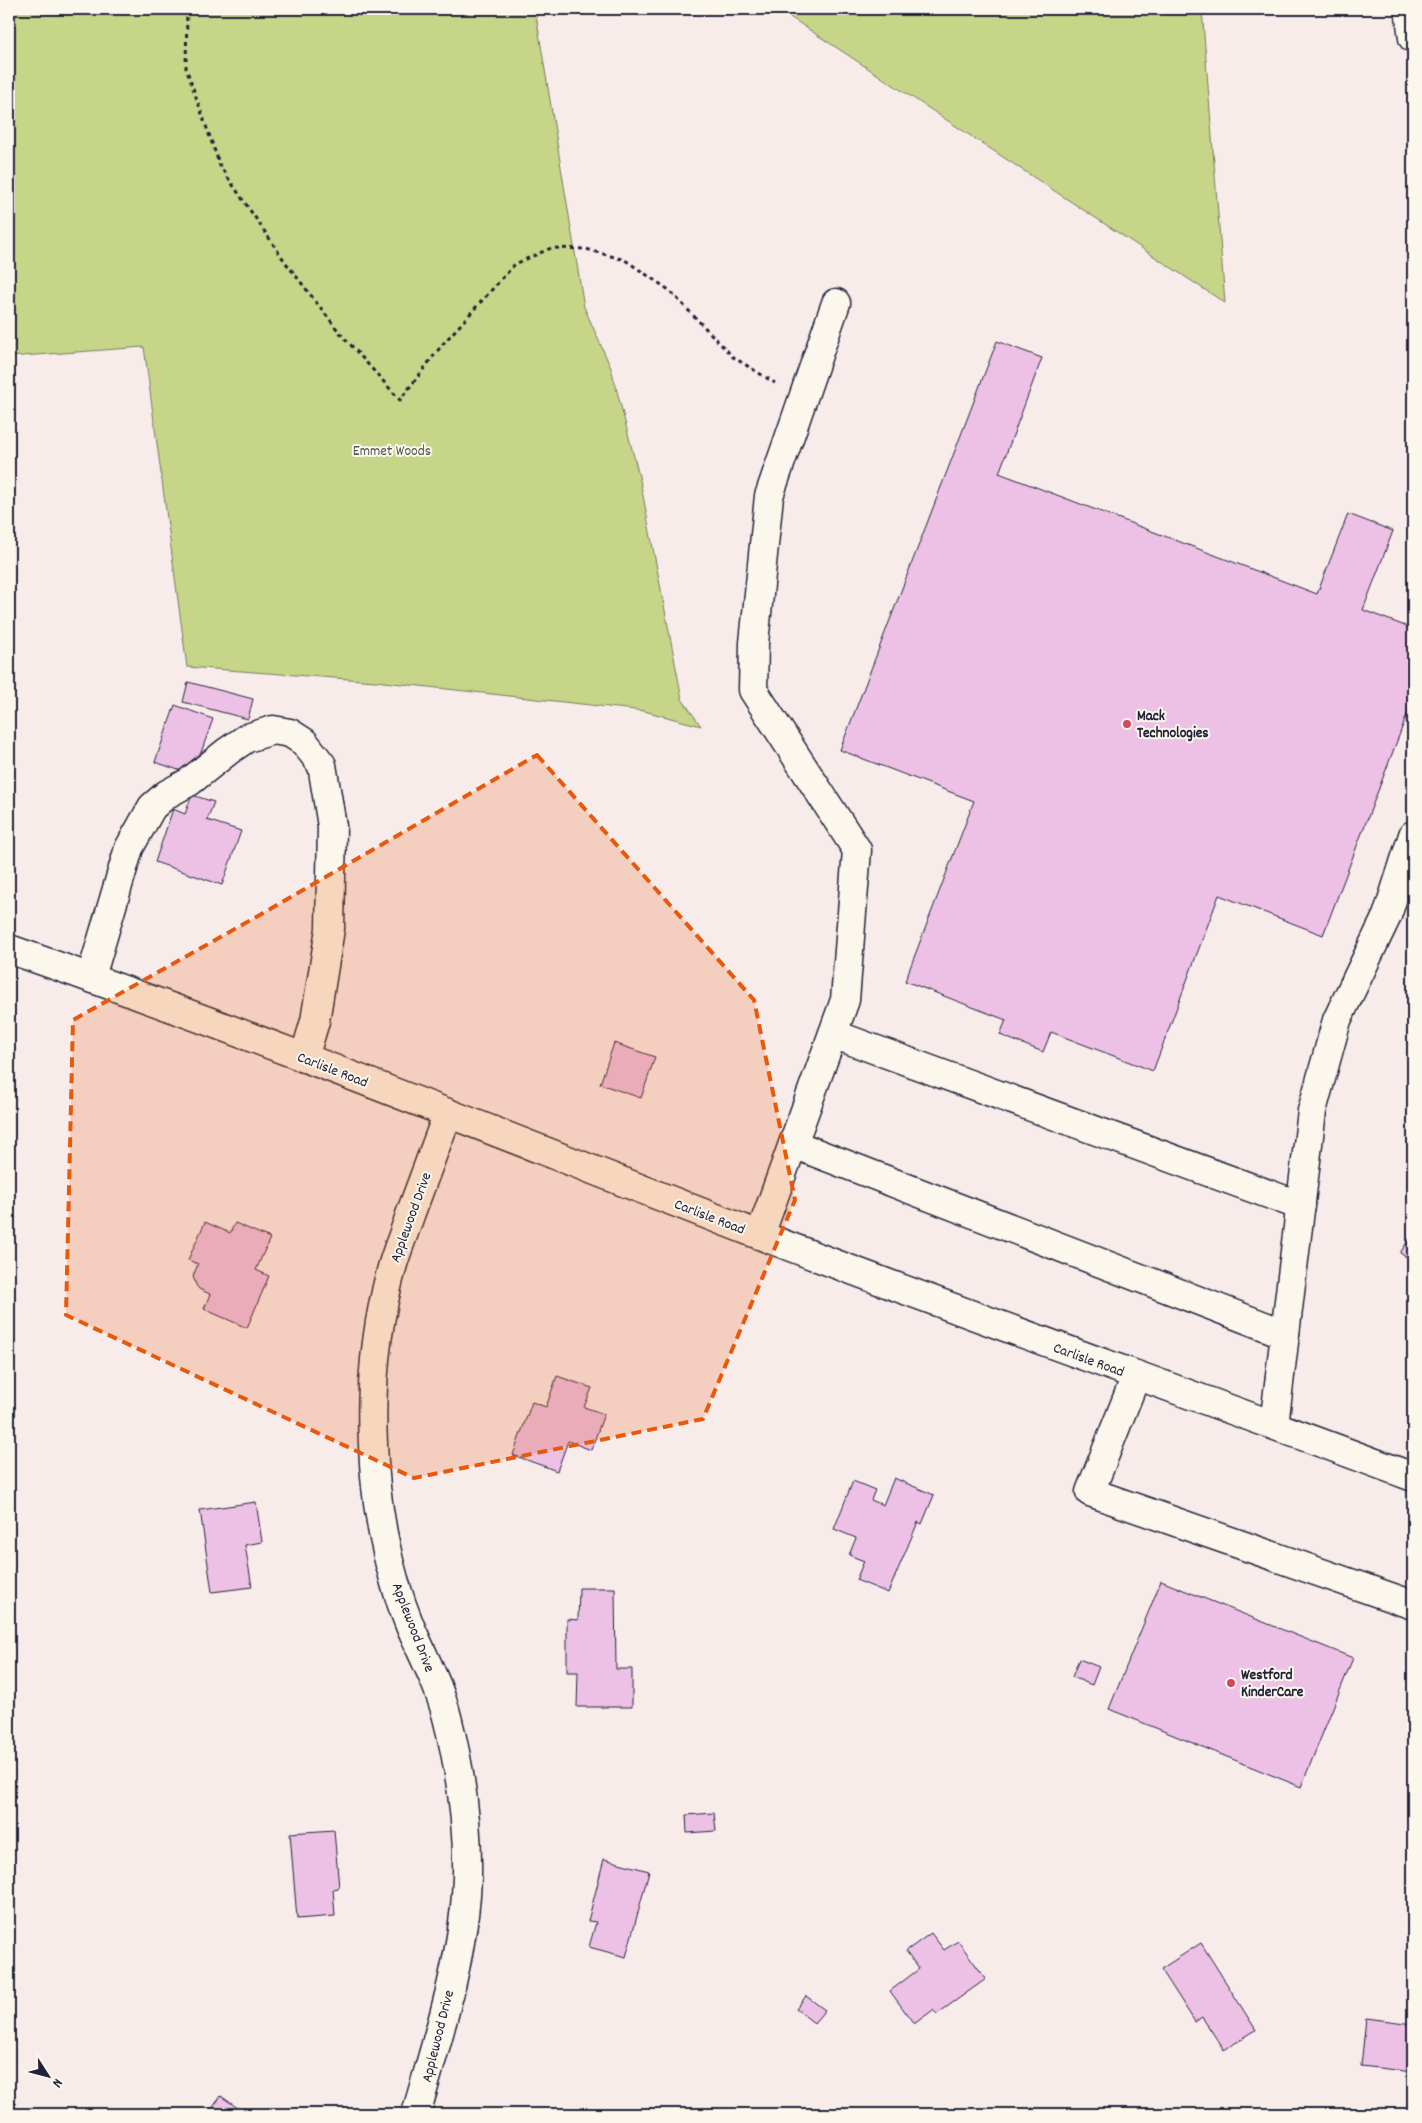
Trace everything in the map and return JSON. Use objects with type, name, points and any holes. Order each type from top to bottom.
[{"type":"main road","points":[[1409,9],[1413,38]]},
{"type":"main road","points":[[760,1235],[845,1000],[857,850],[753,690],[754,643],[770,496],[836,303]]},
{"type":"main road","points":[[91,977],[129,848],[152,807],[167,794],[190,782],[247,738],[273,730],[290,733],[304,742],[322,765],[332,826],[330,929],[315,1021],[304,1058]]},
{"type":"main road","points":[[1274,1425],[1312,1112],[1337,1020],[1387,916],[1413,835]]},
{"type":"main road","name":"Carlisle Road","points":[[9,948],[91,977],[448,1113],[965,1314],[1413,1477]]},
{"type":"main road","points":[[833,1034],[1301,1206]]},
{"type":"main road","name":"Applewood Drive","points":[[416,2114],[446,2004],[460,1938],[467,1877],[464,1810],[457,1762],[447,1716],[430,1668],[410,1624],[396,1585],[385,1540],[373,1445],[372,1400],[382,1309],[393,1263],[448,1113]]},
{"type":"main road","points":[[793,1144],[1285,1334]]},
{"type":"main road","points":[[1136,1376],[1090,1492],[1413,1605]]},
{"type":"path","points":[[187,9],[186,68],[220,166],[286,262],[334,325],[400,400],[442,345],[515,264],[552,248],[586,249],[625,260],[669,290],[733,357],[802,401]]},
{"type":"highlighted area","points":[[537,755],[754,1000],[795,1200],[703,1419],[414,1478],[66,1315],[73,1020]]},
{"type":"green space","name":"Emmet Woods","points":[[9,9],[535,9],[584,307],[611,368],[640,480],[682,699],[701,726],[644,711],[375,681],[187,667],[144,347],[9,357]]},
{"type":"green space","points":[[776,9],[1202,9],[1225,303],[793,19]]},
{"type":"building","name":"Mack Technologies","points":[[997,341],[1042,358],[999,473],[1317,594],[1348,514],[1393,531],[1363,610],[1413,629],[1413,699],[1323,935],[1219,895],[1153,1071],[1051,1032],[1043,1052],[1000,1035],[1006,1020],[905,981],[974,801],[840,750]]},
{"type":"building","points":[[188,682],[253,699],[248,719],[183,702]]},
{"type":"building","points":[[175,705],[213,719],[193,775],[155,762]]},
{"type":"building","points":[[192,795],[214,802],[207,820],[241,831],[222,885],[155,862],[173,809],[185,814]]},
{"type":"building","points":[[614,1043],[655,1057],[641,1098],[600,1084]]},
{"type":"building","points":[[205,1222],[230,1233],[235,1223],[270,1238],[256,1270],[269,1276],[247,1328],[204,1309],[210,1294],[199,1289],[196,1285],[193,1276],[198,1264],[188,1260]]},
{"type":"building","points":[[1413,1233],[1413,1262],[1400,1253]]},
{"type":"building","points":[[557,1376],[592,1388],[584,1407],[604,1414],[591,1450],[568,1441],[557,1471],[513,1455],[532,1402],[546,1407]]},
{"type":"building","points":[[894,1478],[934,1495],[922,1524],[918,1522],[888,1593],[856,1580],[864,1561],[849,1555],[856,1538],[834,1529],[853,1481],[875,1490],[871,1500],[883,1505]]},
{"type":"building","points":[[256,1502],[262,1542],[245,1545],[252,1587],[212,1592],[200,1510]]},
{"type":"building","name":"Westford KinderCare","points":[[1161,1581],[1353,1658],[1301,1787],[1109,1709]]},
{"type":"building","points":[[579,1588],[615,1588],[616,1669],[632,1669],[632,1707],[577,1707],[578,1672],[567,1672],[567,1619],[578,1620]]},
{"type":"building","points":[[1079,1659],[1099,1667],[1092,1685],[1072,1677]]},
{"type":"building","points":[[714,1813],[716,1831],[687,1833],[686,1815]]},
{"type":"building","points":[[334,1830],[339,1888],[333,1889],[335,1916],[297,1919],[290,1833]]},
{"type":"building","points":[[604,1859],[649,1871],[626,1957],[589,1947],[596,1922],[588,1921]]},
{"type":"building","points":[[931,1933],[944,1950],[958,1941],[986,1979],[937,2014],[933,2010],[914,2024],[890,1991],[919,1969],[906,1951]]},
{"type":"building","points":[[1201,1943],[1256,2030],[1224,2050],[1202,2017],[1195,2022],[1161,1969]]},
{"type":"building","points":[[806,1996],[825,2010],[814,2023],[796,2009]]},
{"type":"building","points":[[1366,2018],[1413,2024],[1413,2072],[1361,2066]]},
{"type":"building","points":[[221,2096],[246,2114],[208,2114]]},
{"type":"place","name":"Mack Technologies","points":[[1127,724]]},
{"type":"place","name":"Westford KinderCare","points":[[1231,1683]]}]
